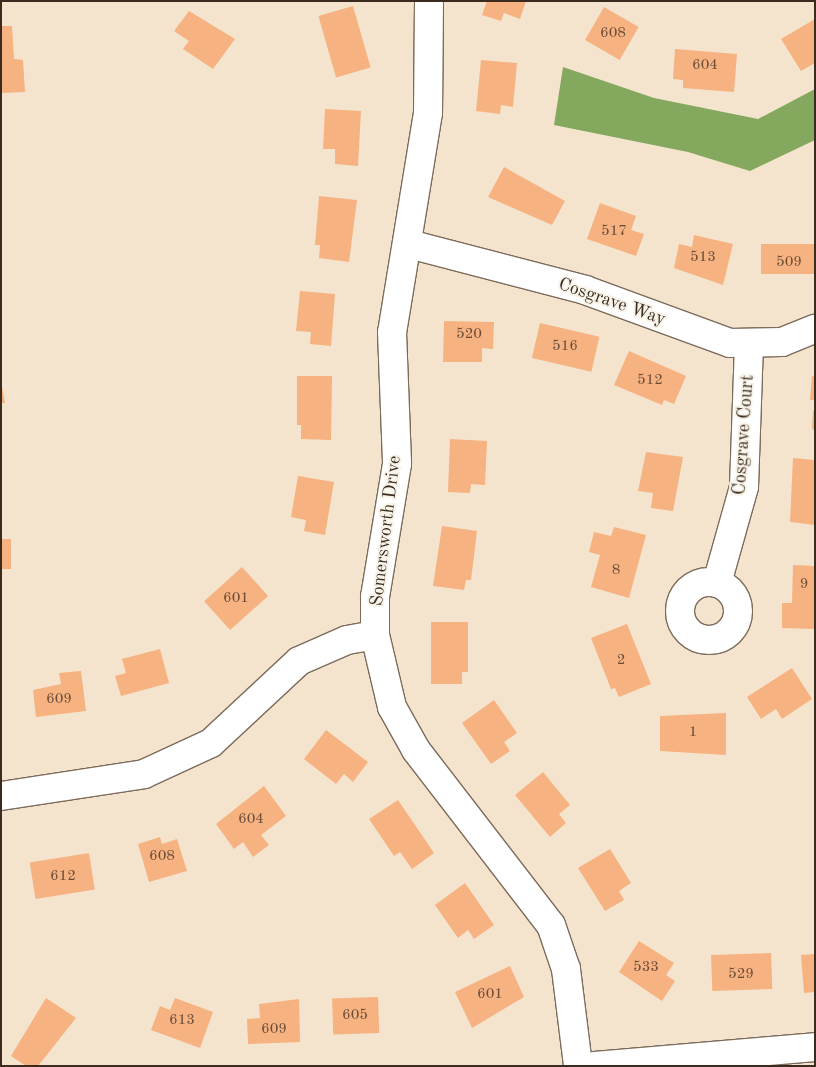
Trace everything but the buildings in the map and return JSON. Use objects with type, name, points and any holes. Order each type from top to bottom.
[{"type":"street","name":"Somersworth Drive","points":[[429,1],[428,113],[409,244],[392,332],[397,464],[375,597],[375,635],[392,707],[416,750],[518,876],[552,925],[566,970],[578,1066]]},
{"type":"street","name":"Cosgrave Way","points":[[409,244],[585,290],[730,343],[782,342],[815,329]]},
{"type":"street","name":"Cosgrave Court","points":[[717,583],[744,487],[749,343]]},
{"type":"street","points":[[1,796],[144,774],[211,743],[299,661],[347,640],[375,635]]},
{"type":"street","points":[[594,1066],[815,1047]]},
{"type":"green space","points":[[563,67],[654,98],[758,119],[815,89],[815,140],[750,171],[688,152],[554,125]]}]
